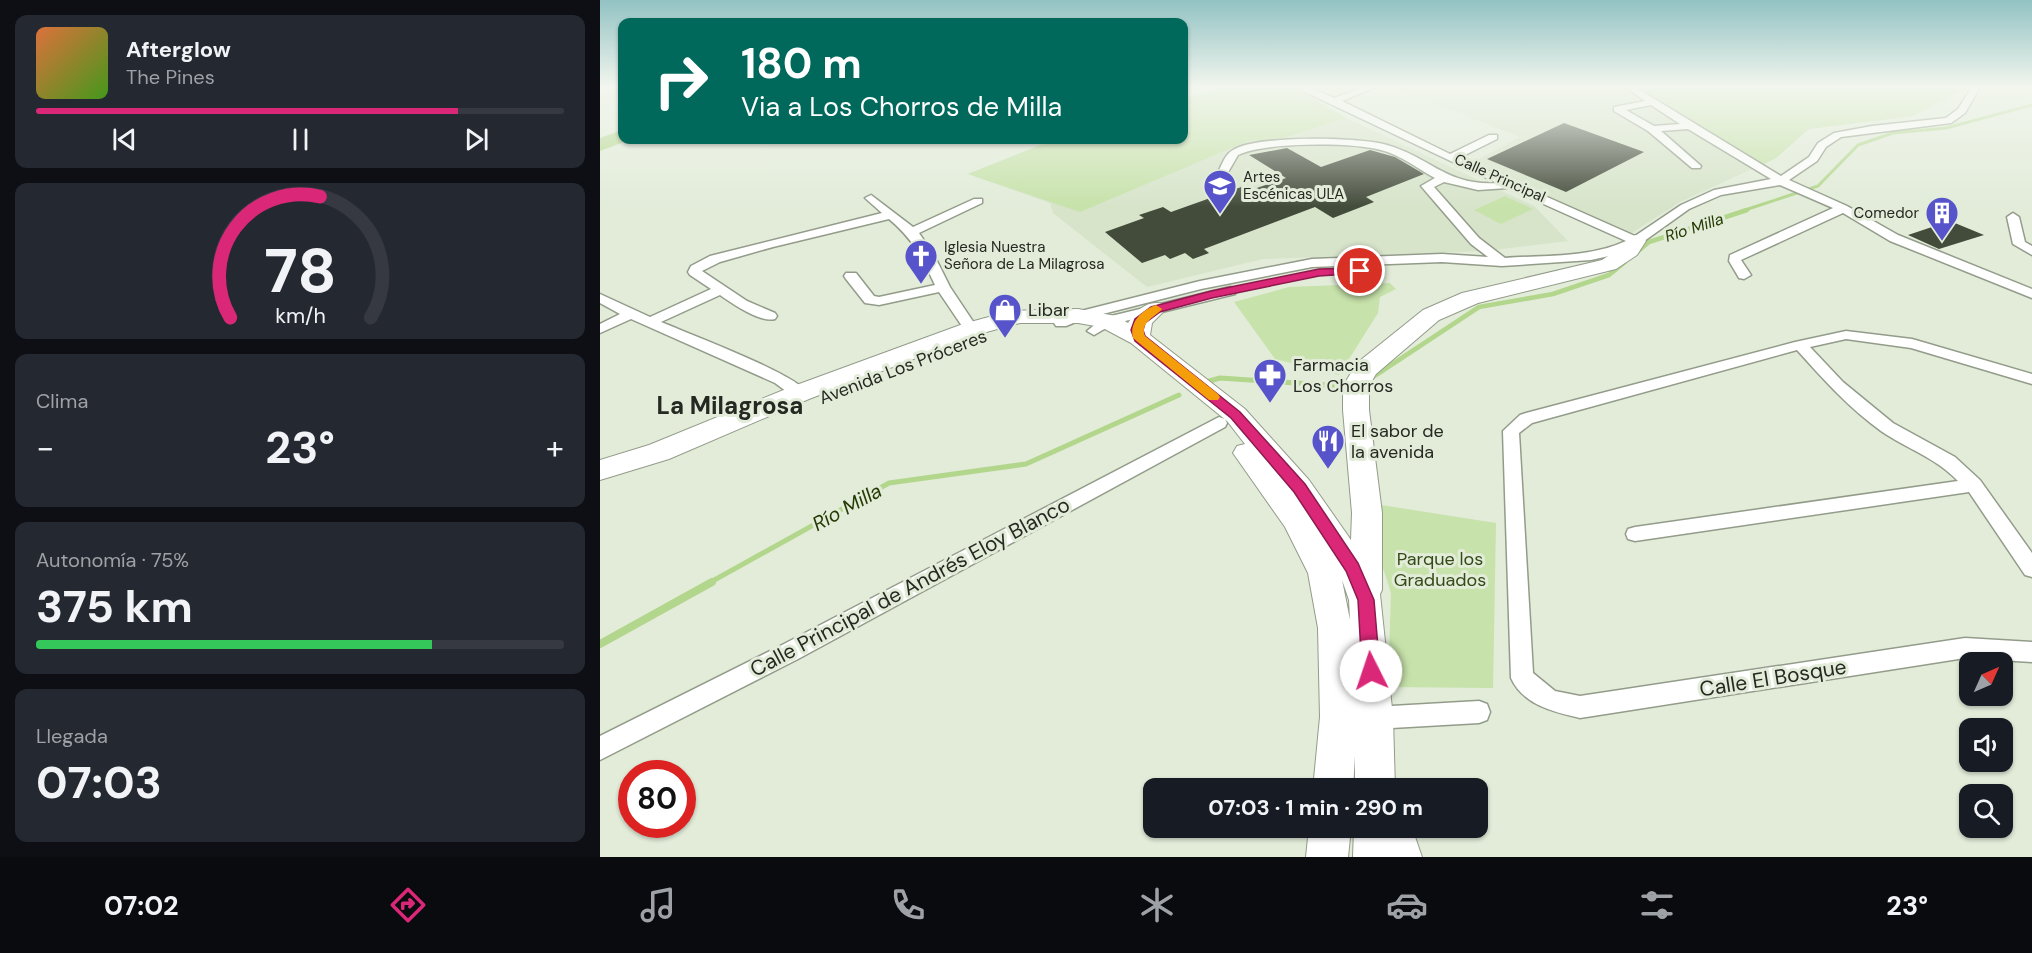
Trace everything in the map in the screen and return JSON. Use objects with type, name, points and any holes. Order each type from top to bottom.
[{"type":"highway","points":[[1366,600],[1367,513],[1356,410],[1356,386],[1366,369],[1431,315],[1470,298],[1609,265],[1630,251],[1636,241]]},
{"type":"highway","points":[[1139,338],[1137,330],[1139,322],[1155,309]]},
{"type":"highway","name":"Avenida Los Próceres","points":[[600,470],[659,452],[800,393],[971,328],[1019,316],[1085,323],[1139,338],[1236,415],[1299,488],[1353,568],[1366,600],[1376,778]]},
{"type":"highway","name":"Avenida Los Próceres","points":[[600,484],[659,465],[972,339],[1003,329],[1085,323],[1161,371],[1219,423],[1251,457],[1298,520],[1323,573],[1335,628],[1340,717],[1334,778]]},
{"type":"highway","points":[[1327,857],[1329,838]]},
{"type":"highway","points":[[1374,838],[1374,857]]},
{"type":"highway","points":[[1394,838],[1401,857]]},
{"type":"street","name":"Calle Principal","points":[[1389,127],[1636,241]]},
{"type":"street","points":[[1648,127],[1696,166]]},
{"type":"street","points":[[1652,129],[1677,127]]},
{"type":"street","points":[[1692,127],[1781,181],[1843,208],[1894,238],[2032,294]]},
{"type":"street","points":[[1085,323],[1200,285],[1312,263],[1442,258],[1502,262],[1592,256],[1614,251],[1636,241],[1685,207],[1718,192],[1781,181],[1813,159],[1822,145],[1838,135],[1891,127]]},
{"type":"street","points":[[1452,157],[1493,136]]},
{"type":"street","points":[[1223,172],[1235,152],[1256,144],[1365,144],[1385,148],[1422,164],[1444,178],[1480,186],[1501,187],[1513,184]]},
{"type":"street","points":[[1444,178],[1427,186],[1475,241],[1502,262]]},
{"type":"street","points":[[871,198],[912,232],[929,257],[943,287],[971,328]]},
{"type":"street","points":[[912,232],[978,201]]},
{"type":"street","points":[[1744,275],[1735,258],[1843,208]]},
{"type":"street","points":[[770,316],[742,304],[695,272],[696,269],[704,262],[890,215]]},
{"type":"street","points":[[2013,217],[2019,244],[2032,251]]},
{"type":"street","points":[[1085,323],[1319,273],[1442,267],[1474,261]]},
{"type":"street","points":[[851,276],[870,300],[879,301],[943,287]]},
{"type":"street","points":[[650,322],[723,289]]},
{"type":"street","points":[[600,298],[631,314],[780,379],[800,393]]},
{"type":"street","points":[[600,329],[631,314]]},
{"type":"street","points":[[2032,379],[1901,343],[1846,335],[1800,345],[1837,386],[1887,427],[1949,461],[1974,485],[2032,569]]},
{"type":"street","name":"Calle El Bosque","points":[[1800,345],[1526,419],[1511,432],[1522,678],[1549,699],[1580,707],[1965,648],[2032,652]]},
{"type":"street","name":"Calle Principal de Andrés Eloy Blanco","points":[[600,748],[790,652],[1219,423]]},
{"type":"street","points":[[1635,534],[1974,485]]},
{"type":"street","points":[[1374,718],[1479,712]]},
{"type":"shaded area","points":[[1188,127],[1365,127],[1534,206],[1568,241],[1486,251],[1263,259],[1147,287],[1053,213],[1050,203],[968,174],[1043,144],[1188,144]]},
{"type":"shaded area","points":[[1495,127],[1825,127],[1809,129],[1776,158],[1680,202],[1627,236],[1473,162],[1520,137]]},
{"type":"green space","points":[[1188,127],[1318,127],[1283,138],[1248,141],[1080,212],[968,174],[1043,144],[1188,144]]},
{"type":"green space","points":[[1702,127],[1825,127],[1809,129],[1776,158],[1764,164]]},
{"type":"green space","points":[[1505,196],[1533,209],[1501,224],[1474,210]]},
{"type":"green space","points":[[1390,283],[1396,289],[1380,297],[1378,313],[1339,375],[1275,359],[1234,302],[1289,287]]},
{"type":"green space","name":"Parque los Graduados","points":[[1362,502],[1496,523],[1493,688],[1388,687],[1391,593]]},
{"type":"building","points":[[1555,127],[1575,127],[1644,152],[1566,192],[1487,159]]},
{"type":"building","points":[[1287,148],[1321,167],[1370,150],[1395,157],[1424,174],[1366,197],[1374,202],[1333,218],[1315,207],[1204,249],[1209,253],[1193,259],[1185,253],[1170,259],[1165,255],[1142,263],[1105,232],[1144,218],[1139,215],[1163,207],[1171,212],[1244,186],[1251,190],[1286,178],[1249,155]]},
{"type":"building","name":"Comedor","points":[[1950,221],[1984,235],[1939,249],[1908,235]]},
{"type":"waterway","name":"Río Milla","points":[[1742,211],[1818,186],[1858,145],[1893,133],[1950,127]]},
{"type":"waterway","points":[[600,145],[618,138]]},
{"type":"waterway","name":"Río Milla","points":[[1637,252],[1649,242],[1747,210]]},
{"type":"waterway","name":"Río Milla","points":[[1379,373],[1479,307],[1553,294],[1609,275],[1625,262]]},
{"type":"waterway","name":"Río Milla","points":[[1371,378],[1382,371]]},
{"type":"waterway","name":"Río Milla","points":[[1206,382],[1220,378],[1341,386]]},
{"type":"waterway","name":"Río Milla","points":[[709,583],[889,483],[1026,464],[1179,395]]},
{"type":"waterway","name":"Río Milla","points":[[600,644],[712,582]]},
{"type":"slow traffic","points":[[1156,309],[1139,322],[1137,330],[1139,338],[1214,397]]},
{"type":"place","name":"Artes Escénicas ULA","points":[[1220,215]]},
{"type":"place","name":"Comedor","points":[[1942,242]]},
{"type":"place","name":"Iglesia Nuestra Señora de La Milagrosa","points":[[921,285]]},
{"type":"place","name":"Libar","points":[[1005,339]]},
{"type":"place","name":"Farmacia Los Chorros","points":[[1270,404]]},
{"type":"place","name":"El sabor de la avenida","points":[[1328,470]]},
{"type":"district","name":"La Milagrosa","points":[[730,406]]},
{"type":"route","points":[[1360,271],[1319,273],[1155,309],[1139,322],[1137,330],[1139,338],[1236,415],[1299,488],[1353,568],[1366,600],[1371,671]]}]
